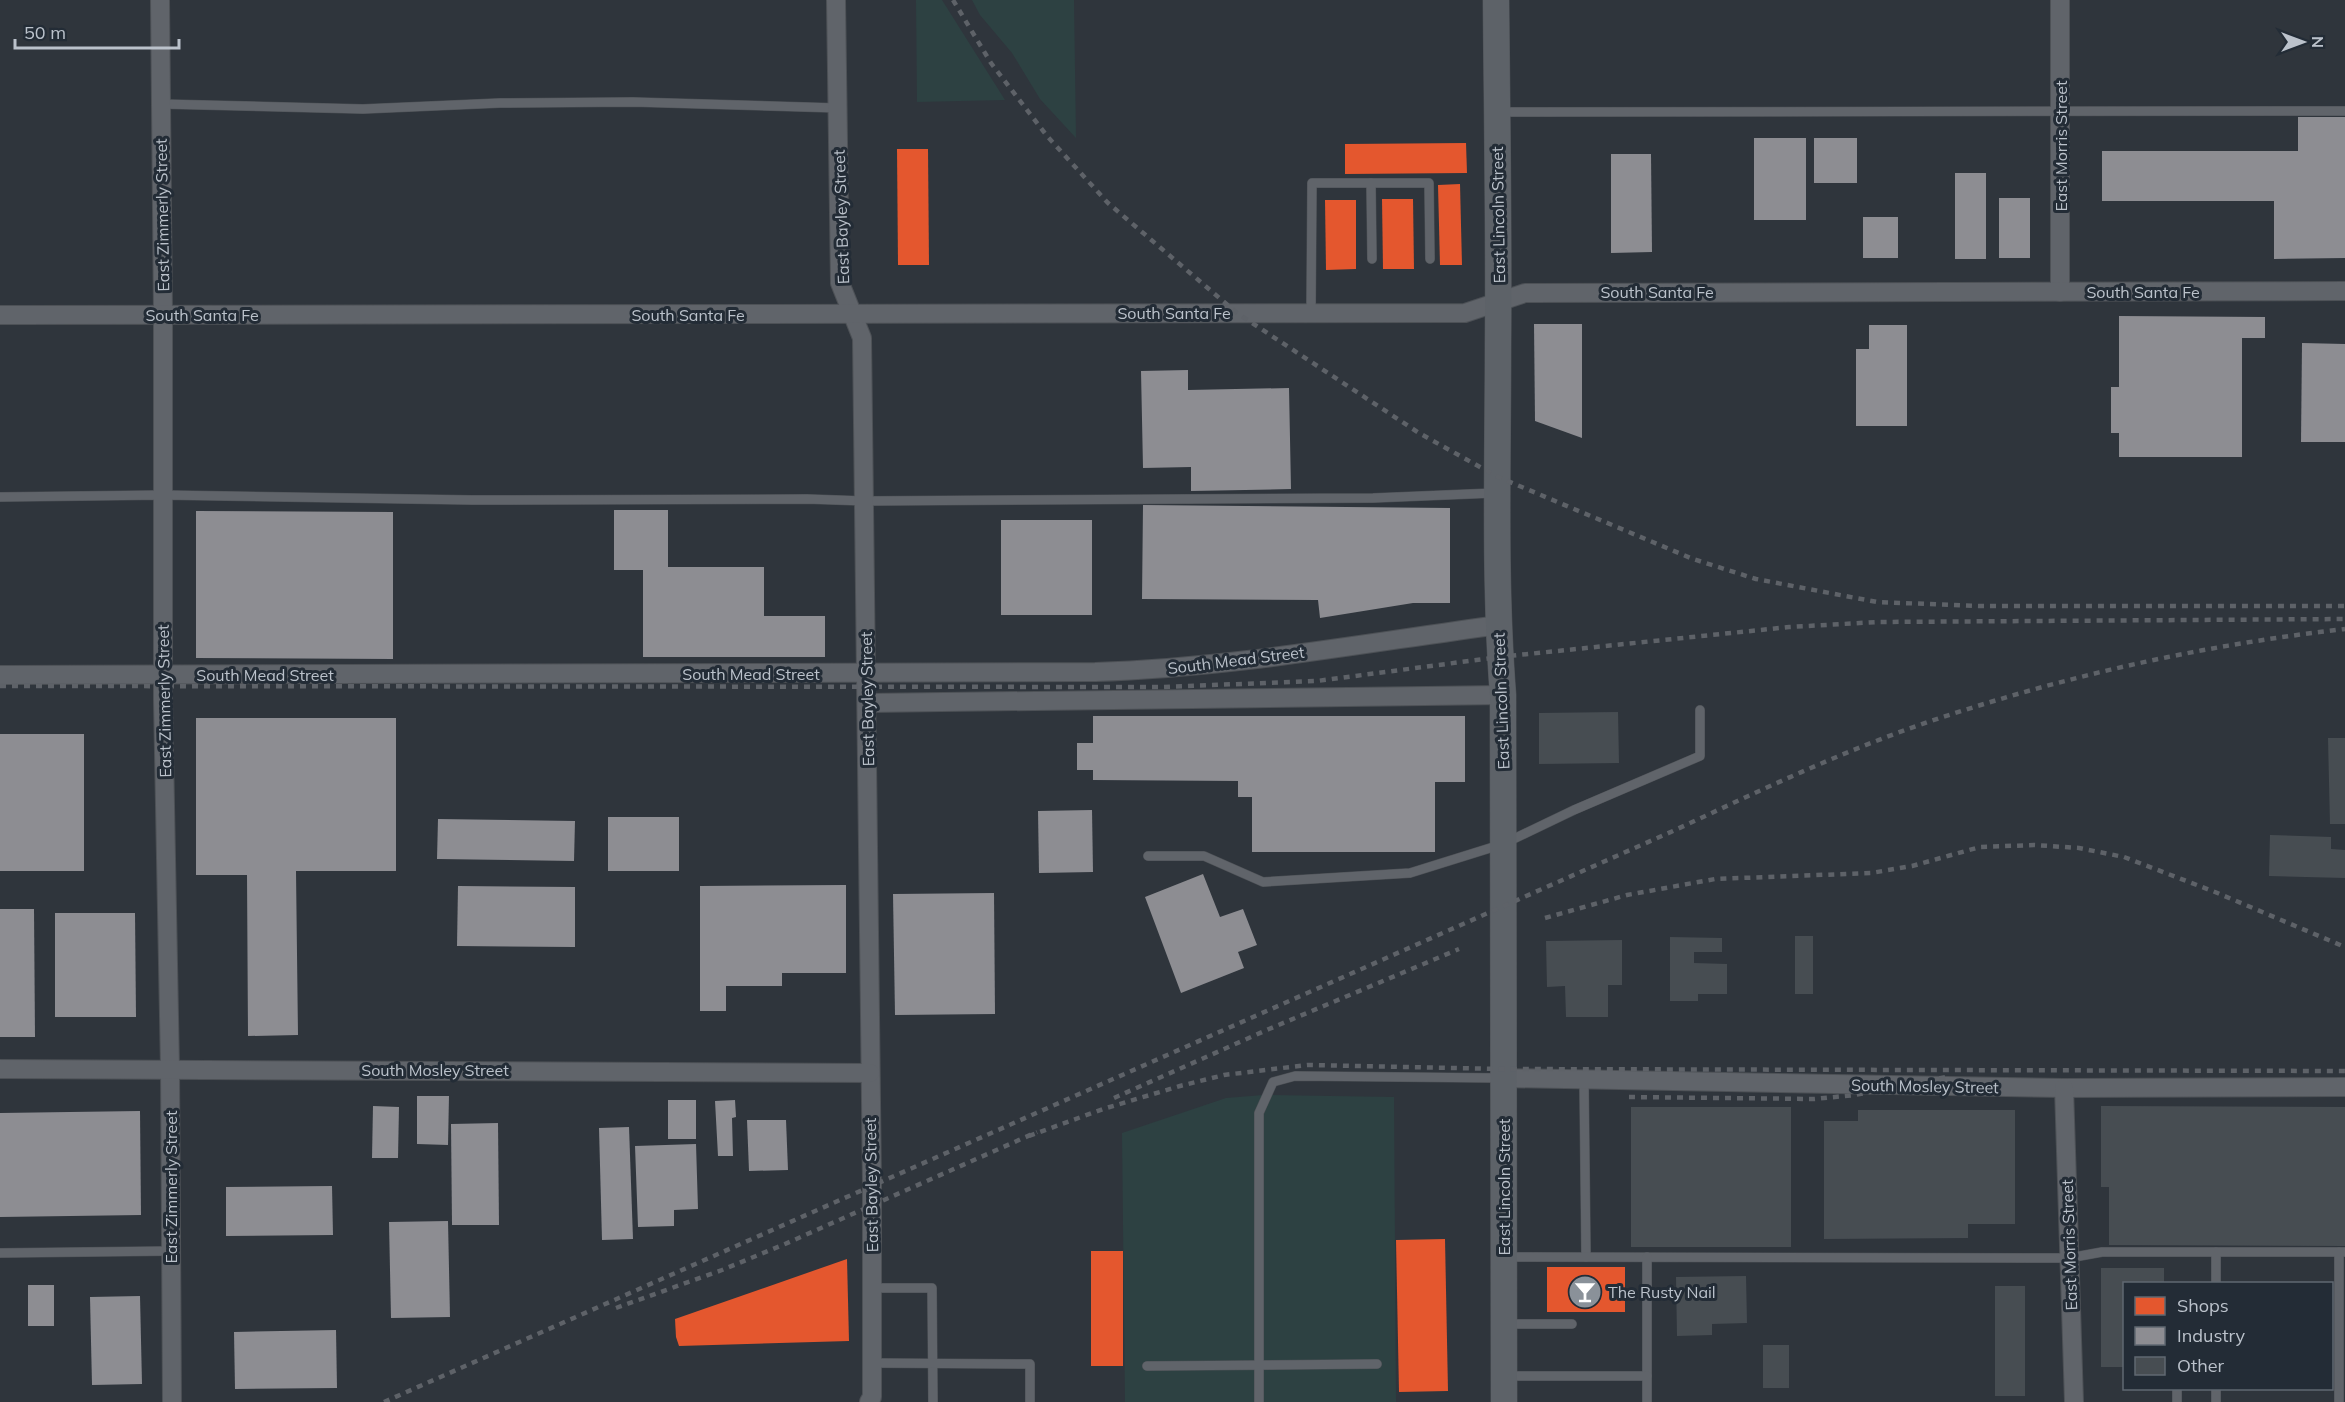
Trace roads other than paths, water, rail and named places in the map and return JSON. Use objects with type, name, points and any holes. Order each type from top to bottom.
[{"type":"street","name":"East Zimmerly Street","points":[[160,0],[163,675],[170,1068],[172,1402]]},
{"type":"street","name":"East Bayley Street","points":[[836,0],[840,283],[862,338],[872,1288],[872,1397],[869,1402]]},
{"type":"street","name":"East Lincoln Street","points":[[1496,0],[1499,625],[1503,695],[1504,1402]]},
{"type":"street","name":"East Morris Street","points":[[2060,0],[2060,292]]},
{"type":"street","name":"South Santa Fe","points":[[0,315],[1465,313],[1525,293],[2345,291]]},
{"type":"street","name":"South Mead Street","points":[[0,675],[866,674],[1147,670],[1209,664],[1499,625]]},
{"type":"street","name":"South Mead Street","points":[[867,703],[1503,695]]},
{"type":"street","name":"South Mosley Street","points":[[0,1069],[870,1073]]},
{"type":"street","name":"South Mosley Street","points":[[1504,1078],[2064,1088],[2345,1087]]},
{"type":"street","name":"East Morris Street","points":[[2064,1088],[2074,1402]]},
{"type":"lane","points":[[161,104],[363,109],[500,103],[633,102],[838,108]]},
{"type":"lane","points":[[1497,112],[2345,111]]},
{"type":"lane","points":[[1311,313],[1312,183],[1429,183],[1430,259]]},
{"type":"lane","points":[[1371,183],[1372,259]]},
{"type":"lane","points":[[0,497],[163,495],[472,500],[807,499],[865,501],[1373,498],[1498,493]]},
{"type":"lane","points":[[1148,856],[1204,855],[1263,882],[1410,873],[1503,844],[1574,810],[1700,756],[1700,710]]},
{"type":"lane","points":[[1259,1402],[1259,1113],[1273,1082],[1295,1076],[1504,1078]]},
{"type":"lane","points":[[1584,1080],[1586,1257]]},
{"type":"lane","points":[[0,1252],[171,1251]]},
{"type":"lane","points":[[1504,1257],[2069,1258],[2102,1252],[2342,1252],[2339,1402]]},
{"type":"lane","points":[[2216,1252],[2216,1282]]},
{"type":"lane","points":[[1647,1257],[1647,1402]]},
{"type":"lane","points":[[872,1288],[932,1288],[933,1402]]},
{"type":"lane","points":[[1504,1324],[1572,1324]]},
{"type":"lane","points":[[872,1363],[1030,1364],[1030,1402]]},
{"type":"lane","points":[[1147,1366],[1377,1364]]},
{"type":"lane","points":[[1504,1376],[1647,1376]]},
{"type":"railway","points":[[953,0],[991,63],[1047,136],[1108,203],[1237,313],[1419,433],[1498,477],[1693,559],[1756,579],[1877,602],[1979,606],[2345,606]]},
{"type":"railway","points":[[0,686],[1162,687],[1317,681],[1499,657],[1789,627],[1878,622],[2345,619]]},
{"type":"railway","points":[[384,1402],[1863,746],[1979,705],[2134,664],[2239,644],[2345,629]]},
{"type":"railway","points":[[1545,918],[1627,895],[1715,879],[1871,873],[1912,866],[1980,847],[2034,845],[2079,848],[2124,857],[2215,892],[2345,947]]},
{"type":"railway","points":[[1114,1098],[1269,1029],[1459,949]]},
{"type":"railway","points":[[1029,1136],[1103,1109],[1180,1086],[1224,1075],[1307,1065],[1504,1069],[2345,1071]]},
{"type":"railway","points":[[1629,1097],[1814,1099],[1855,1095],[1946,1077]]},
{"type":"railway","points":[[616,1308],[722,1270],[785,1244],[1037,1132]]},
{"type":"place","name":"The Rusty Nail","points":[[1585,1292]]}]
